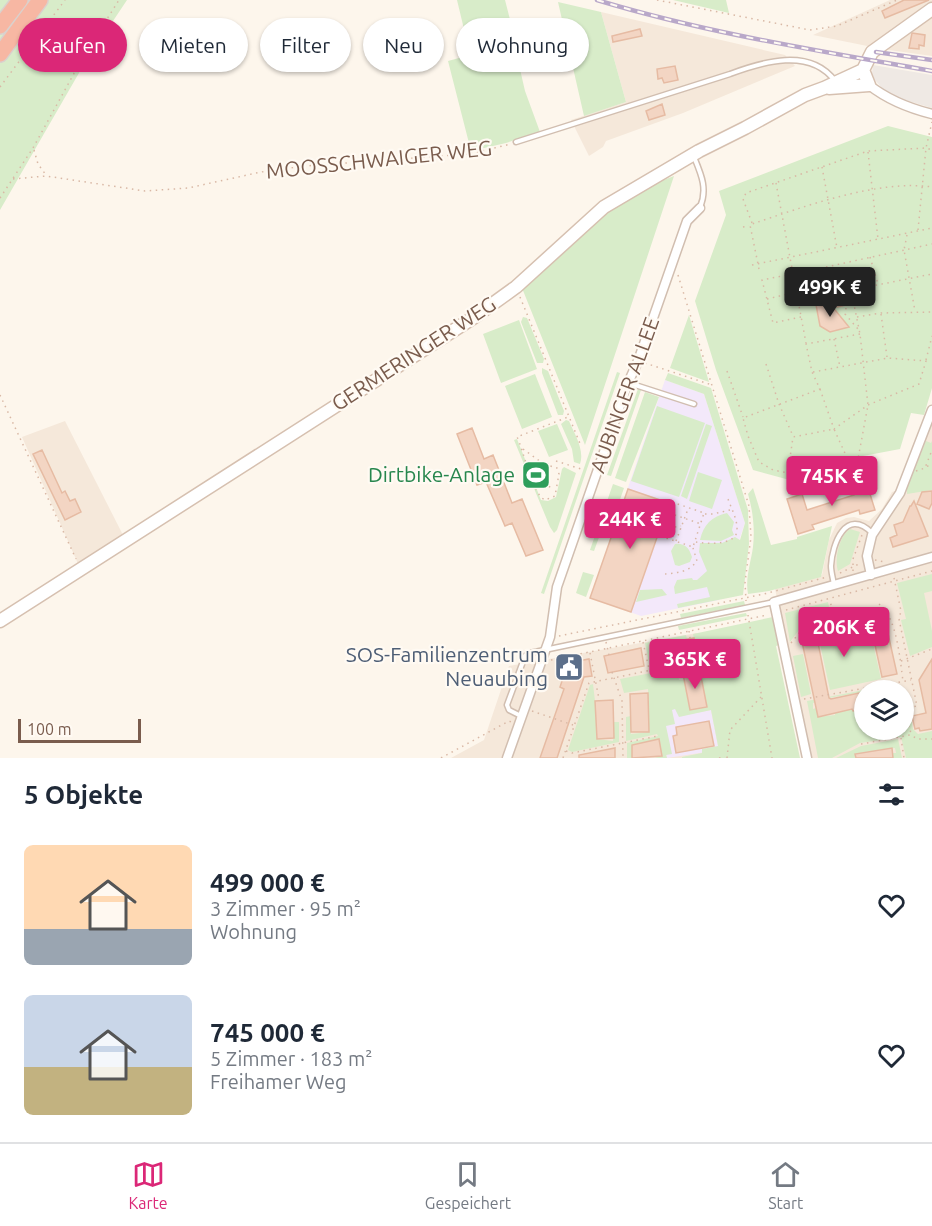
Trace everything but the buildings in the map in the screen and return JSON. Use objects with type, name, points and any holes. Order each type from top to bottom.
[{"type":"highway","points":[[0,26],[20,0]]},
{"type":"highway","points":[[0,54],[40,0]]},
{"type":"street","points":[[930,14],[872,52],[863,70],[869,85],[884,97],[932,114]]},
{"type":"street","name":"GERMERINGER WEG","points":[[0,621],[472,318],[516,287],[604,207],[636,186],[805,94],[863,70]]},
{"type":"street","name":"GERMERINGER WEG","points":[[824,88],[869,85]]},
{"type":"street","name":"AUBINGER ALLEE","points":[[507,758],[552,630],[557,587],[628,383],[638,361],[687,221],[700,208]]},
{"type":"street","points":[[871,575],[867,554],[868,534],[900,493],[932,410]]},
{"type":"street","points":[[807,758],[774,602],[932,557]]},
{"type":"lane","name":"MOOSSCHWAIGER WEG","points":[[516,142],[758,64],[781,60],[804,63],[827,70],[836,82]]},
{"type":"lane","points":[[693,156],[704,184],[704,196],[700,208]]},
{"type":"lane","points":[[628,383],[694,404]]},
{"type":"lane","points":[[835,585],[831,563],[841,531],[849,525],[855,525],[869,530],[868,534]]},
{"type":"lane","points":[[520,720],[508,708],[525,656],[774,602]]},
{"type":"path","points":[[0,87],[65,0]]},
{"type":"path","points":[[0,198],[33,148],[83,57],[119,0]]},
{"type":"path","points":[[657,0],[810,30],[837,26],[897,0]]},
{"type":"path","points":[[918,231],[926,148],[932,120]]},
{"type":"path","name":"MOOSSCHWAIGER WEG","points":[[14,179],[46,176],[145,191],[188,188],[305,165],[469,154],[516,142]]},
{"type":"path","points":[[33,148],[38,164],[46,176]]},
{"type":"path","points":[[759,269],[751,224],[742,199],[746,193],[868,151],[926,148],[932,150]]},
{"type":"path","points":[[868,151],[878,239]]},
{"type":"path","points":[[821,166],[837,249]]},
{"type":"path","points":[[776,183],[812,372],[848,460]]},
{"type":"path","points":[[743,227],[872,188],[923,185],[932,187]]},
{"type":"path","points":[[752,265],[932,228]]},
{"type":"path","points":[[907,234],[904,250],[915,311]]},
{"type":"path","points":[[801,317],[773,323],[762,280],[932,244]]},
{"type":"path","points":[[870,257],[878,285]]},
{"type":"path","points":[[673,260],[749,506],[751,537],[745,598]]},
{"type":"path","points":[[821,268],[839,268],[848,280],[860,334],[868,405],[858,460]]},
{"type":"path","points":[[821,268],[827,295],[834,303]]},
{"type":"path","points":[[851,290],[932,274]]},
{"type":"path","points":[[767,299],[848,280]]},
{"type":"path","points":[[516,287],[581,446]]},
{"type":"path","points":[[823,301],[827,295]]},
{"type":"path","points":[[847,303],[853,302]]},
{"type":"path","points":[[846,308],[845,314],[859,330]]},
{"type":"path","points":[[856,317],[881,313],[932,312]]},
{"type":"path","points":[[881,313],[888,358]]},
{"type":"path","points":[[806,344],[860,334]]},
{"type":"path","points":[[793,437],[834,429],[868,405],[919,384],[932,336]]},
{"type":"path","points":[[834,339],[840,367]]},
{"type":"path","points":[[812,372],[888,358],[926,361]]},
{"type":"path","points":[[638,361],[712,385]]},
{"type":"path","points":[[766,364],[793,437],[788,473]]},
{"type":"path","points":[[727,371],[747,436],[759,462],[773,470],[788,473],[848,460],[875,457]]},
{"type":"path","points":[[743,418],[820,389]]},
{"type":"path","points":[[0,395],[80,568]]},
{"type":"path","points":[[532,476],[531,468],[534,464],[554,467],[559,471],[555,496],[545,500],[540,497],[517,437],[568,417]]},
{"type":"path","points":[[523,449],[546,467],[542,480],[544,485],[555,488]]},
{"type":"path","points":[[912,473],[923,470],[932,450]]},
{"type":"path","points":[[556,461],[581,470]]},
{"type":"path","points":[[926,466],[932,468]]},
{"type":"path","points":[[536,486],[537,481],[548,468],[554,467]]},
{"type":"path","points":[[695,542],[720,543],[736,534],[738,528],[727,496]]},
{"type":"path","points":[[693,547],[660,536],[672,502],[704,513],[713,514],[730,510]]},
{"type":"path","points":[[676,542],[688,508]]},
{"type":"path","points":[[668,512],[701,524]]},
{"type":"path","points":[[665,574],[689,570],[697,561],[693,547],[704,513]]},
{"type":"path","points":[[662,529],[681,526]]},
{"type":"path","points":[[854,574],[852,567],[868,534]]},
{"type":"path","points":[[840,573],[859,564]]},
{"type":"path","points":[[891,569],[901,611],[899,619],[912,680]]},
{"type":"path","points":[[782,611],[932,571]]},
{"type":"path","points":[[556,636],[764,594],[828,577]]},
{"type":"path","points":[[788,646],[814,614],[831,610],[830,599]]},
{"type":"path","points":[[879,604],[885,608],[891,621],[903,680]]},
{"type":"path","points":[[548,660],[772,614]]},
{"type":"path","points":[[749,619],[772,758]]},
{"type":"path","points":[[891,621],[899,619]]},
{"type":"path","points":[[689,631],[690,639]]},
{"type":"path","points":[[643,641],[649,670]]},
{"type":"path","points":[[607,648],[609,655]]},
{"type":"path","points":[[900,661],[908,660],[932,649]]},
{"type":"path","points":[[590,652],[599,699]]},
{"type":"path","points":[[563,758],[589,683],[695,661],[693,656]]},
{"type":"path","points":[[685,663],[687,674]]},
{"type":"path","points":[[612,672],[622,701],[623,758]]},
{"type":"path","points":[[800,700],[854,690]]},
{"type":"path","points":[[914,690],[917,706],[914,707]]},
{"type":"path","points":[[718,758],[727,757],[730,730],[762,696]]},
{"type":"path","points":[[531,710],[574,725]]},
{"type":"path","points":[[441,758],[509,721],[520,720]]},
{"type":"path","points":[[565,751],[572,753],[658,735]]},
{"type":"path","points":[[914,737],[932,739]]},
{"type":"path","points":[[861,744],[888,740]]},
{"type":"path","points":[[901,740],[904,758]]},
{"type":"shaded area","points":[[890,0],[932,0],[932,56],[813,35]]},
{"type":"shaded area","points":[[601,12],[785,55],[795,66],[683,113],[606,141],[603,147],[589,156],[571,120],[626,102]]},
{"type":"shaded area","points":[[873,65],[932,75],[932,108],[895,97],[883,89],[872,73]]},
{"type":"shaded area","points":[[665,380],[704,394],[745,523],[719,600],[641,616],[590,598]]},
{"type":"shaded area","points":[[932,410],[932,758],[811,758],[775,589],[822,575],[829,540],[837,523],[854,517],[869,521],[882,509],[892,492],[907,487]]},
{"type":"shaded area","points":[[65,421],[124,537],[79,566],[22,437]]},
{"type":"shaded area","points":[[697,633],[719,750],[682,758],[451,758],[484,740],[509,666]]},
{"type":"shaded area","points":[[671,674],[680,716],[711,710],[719,750],[667,758],[662,731],[660,677]]},
{"type":"green space","points":[[0,0],[127,0],[115,18],[18,18],[18,72],[80,72],[0,210]]},
{"type":"green space","points":[[457,0],[505,0],[510,18],[461,18]]},
{"type":"green space","points":[[673,0],[726,0],[729,13]]},
{"type":"green space","points":[[558,2],[601,12],[626,102],[584,116],[574,72],[589,72],[589,18],[562,18]]},
{"type":"green space","points":[[456,59],[456,72],[521,72],[540,132],[471,151],[448,61]]},
{"type":"green space","points":[[888,126],[932,137],[932,388],[924,415],[911,413],[900,449],[863,456],[863,467],[797,482],[753,470],[716,370],[695,301],[726,215],[719,191]]},
{"type":"green space","points":[[674,176],[585,445],[522,288],[616,203],[638,190]]},
{"type":"green space","points":[[689,315],[709,382],[670,368]]},
{"type":"green space","points":[[523,317],[527,318],[544,359],[543,363],[537,363],[521,322]]},
{"type":"green space","points":[[519,320],[537,369],[501,383],[483,334]]},
{"type":"green space","points":[[542,368],[548,371],[564,411],[563,415],[558,415]]},
{"type":"green space","points":[[617,372],[620,373],[544,594],[541,593]]},
{"type":"green space","points":[[668,373],[711,388],[748,510],[749,544],[743,595],[678,608],[677,604],[710,597],[707,587],[675,594],[674,587],[677,580],[692,578],[697,580],[707,571],[699,552],[700,543],[722,543],[735,537],[740,540],[745,523],[704,394],[665,380]]},
{"type":"green space","points":[[535,374],[552,417],[522,429],[505,386]]},
{"type":"green space","points":[[638,389],[641,390],[611,476],[607,475]]},
{"type":"green space","points":[[645,392],[659,397],[626,482],[615,478]]},
{"type":"green space","points":[[657,406],[705,423],[679,497],[631,481]]},
{"type":"green space","points":[[566,420],[569,421],[578,442],[581,453],[580,464],[574,462],[572,449],[561,424]]},
{"type":"green space","points":[[557,424],[568,450],[549,457],[538,431]]},
{"type":"green space","points":[[706,424],[712,426],[687,499],[681,496]]},
{"type":"green space","points":[[517,439],[541,500],[548,501],[556,497],[564,467],[576,473],[554,533],[514,440]]},
{"type":"green space","points":[[926,441],[931,443],[932,441],[932,490],[907,494],[907,487]]},
{"type":"green space","points":[[698,472],[722,480],[712,509],[689,501]]},
{"type":"green space","points":[[613,484],[624,488],[612,523],[605,521],[594,551],[590,550]]},
{"type":"green space","points":[[753,488],[771,545],[797,539],[797,537],[832,526],[821,577],[769,591],[748,594],[754,534],[748,494]]},
{"type":"green space","points":[[727,513],[734,522],[732,530],[734,535],[721,541],[700,540],[709,522]]},
{"type":"green space","points":[[850,529],[860,532],[850,564],[838,571],[838,548]]},
{"type":"green space","points":[[675,544],[684,545],[688,549],[692,557],[690,562],[675,565],[671,551]]},
{"type":"green space","points":[[583,572],[594,575],[586,597],[576,593]]},
{"type":"green space","points":[[932,574],[932,591],[924,593],[932,631],[932,647],[910,656],[901,620],[906,619],[897,583]]},
{"type":"green space","points":[[662,589],[667,595],[636,602],[640,590]]},
{"type":"green space","points":[[744,601],[745,605],[681,618],[680,614]]},
{"type":"green space","points":[[828,602],[829,607],[813,611],[790,642],[785,613]]},
{"type":"green space","points":[[746,613],[747,616],[679,630],[678,626]]},
{"type":"green space","points":[[773,617],[779,645],[776,646],[800,758],[682,758],[702,753],[702,749],[718,746],[711,710],[679,717],[675,709],[672,710],[675,724],[666,726],[672,754],[666,755],[667,758],[655,758],[662,756],[658,739],[632,745],[632,758],[627,758],[627,743],[658,736],[657,734],[626,741],[626,717],[631,716],[631,734],[649,732],[648,689],[624,693],[620,679],[677,668],[679,680],[684,680],[690,710],[707,707],[700,671],[689,673],[688,666],[703,663],[702,657],[698,658],[693,634]]},
{"type":"green space","points":[[869,625],[881,679],[854,680],[854,685],[830,690],[820,644],[826,634]]},
{"type":"green space","points":[[686,635],[687,639],[657,645],[661,662],[690,656],[691,660],[650,668],[645,643]]},
{"type":"green space","points":[[803,654],[811,694],[801,697],[793,656]]},
{"type":"green space","points":[[593,684],[597,739],[613,741],[614,722],[619,722],[619,742],[572,752],[568,750],[590,685]]},
{"type":"green space","points":[[854,692],[822,699],[822,701],[813,703],[813,709],[816,708],[818,717],[835,715],[835,712],[852,709],[854,711],[854,740],[880,740],[860,743],[832,758],[818,758],[807,701]]},
{"type":"green space","points":[[914,730],[918,734],[932,731],[932,758],[906,758],[902,740],[914,740]]},
{"type":"green space","points":[[898,740],[902,758],[893,758],[893,753],[896,753],[895,748],[861,753],[862,758],[836,758],[861,746]]},
{"type":"railway","points":[[597,0],[721,32],[932,71]]},
{"type":"railway","points":[[876,52],[932,60]]},
{"type":"place","name":"Dirtbike-Anlage","points":[[536,475]]},
{"type":"place","name":"SOS-Familienzentrum Neuaubing","points":[[569,667]]}]
